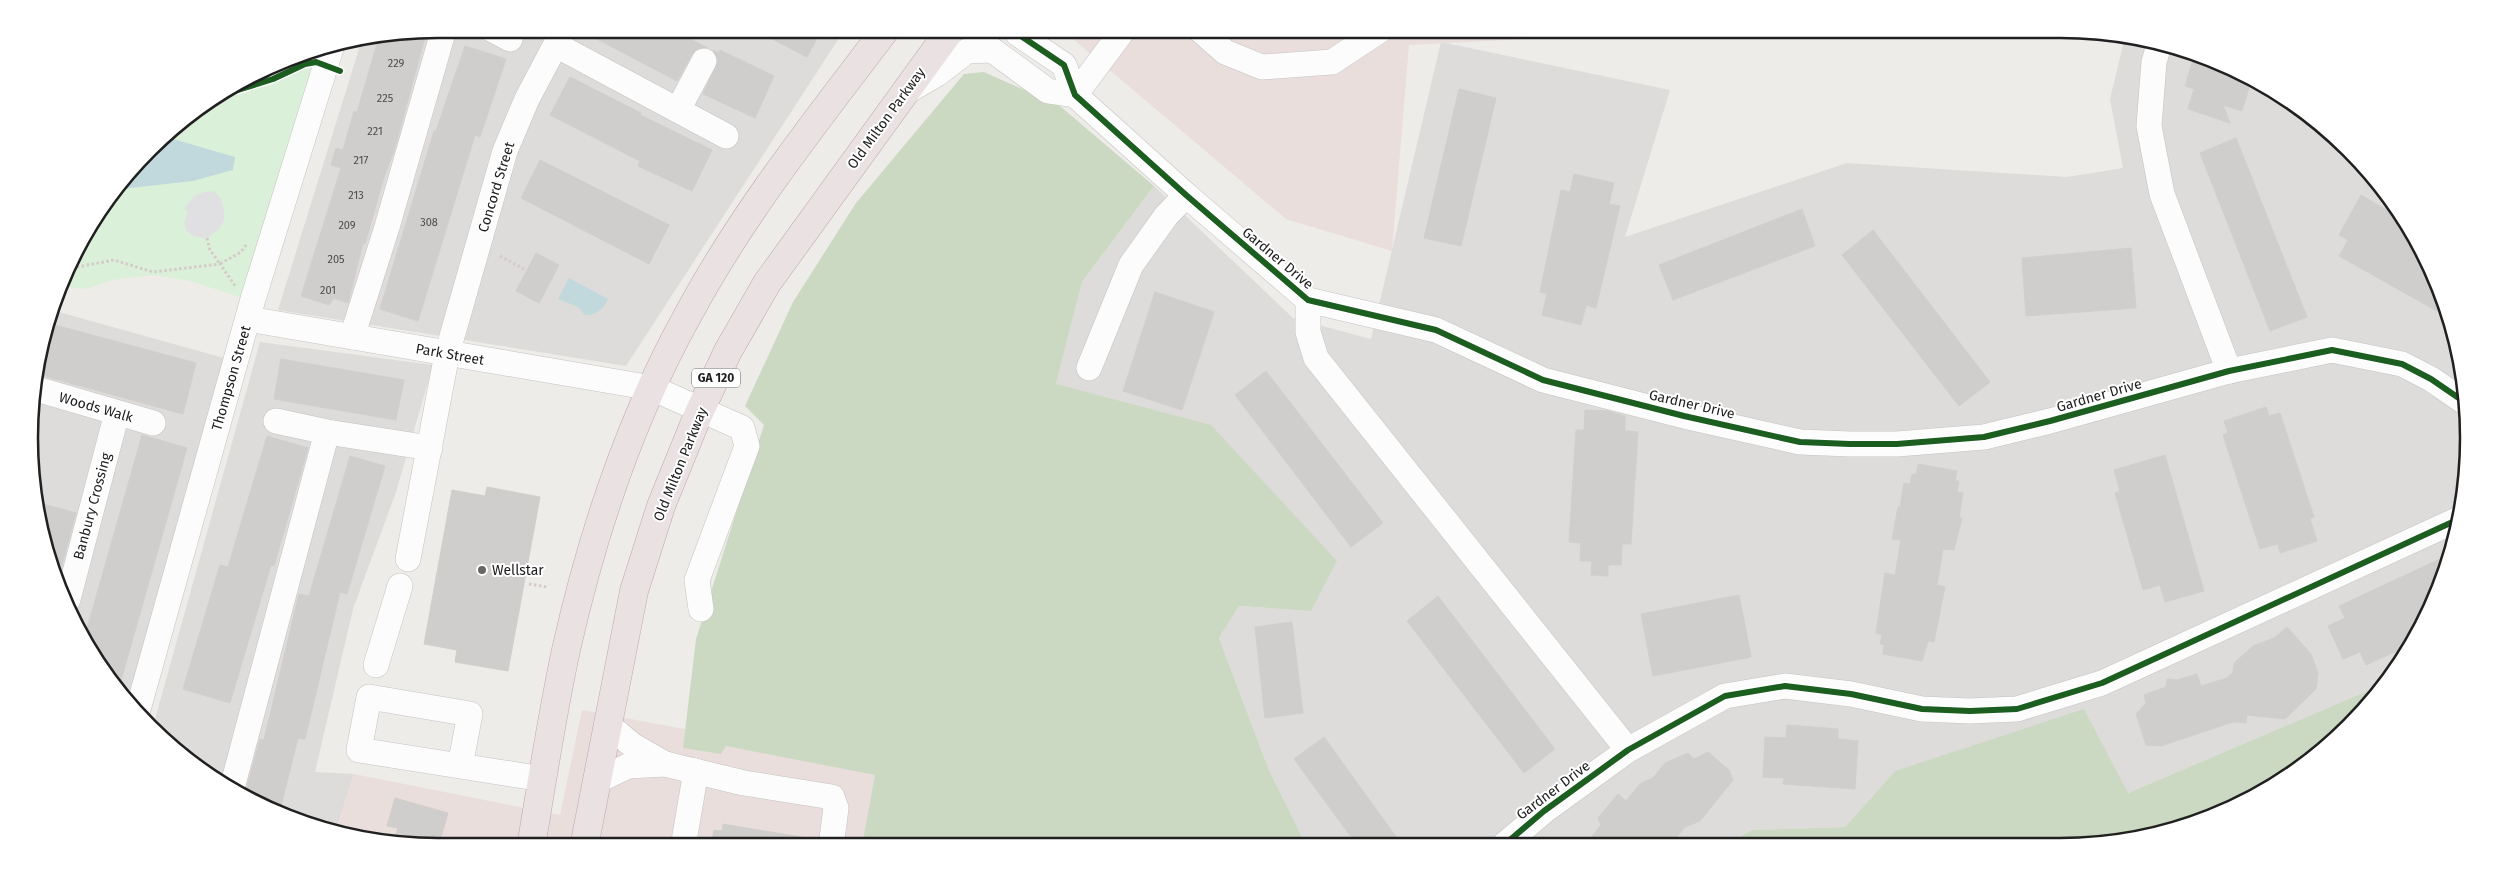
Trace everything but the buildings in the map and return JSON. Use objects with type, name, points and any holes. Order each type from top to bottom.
[{"type":"highway","points":[[532,838],[566,651],[585,574],[623,457],[652,388],[689,312],[736,234],[809,131],[879,38]]},
{"type":"highway","name":"Old Milton Parkway","points":[[586,838],[634,591],[662,506],[702,408],[728,351],[767,283],[944,38]]},
{"type":"street","points":[[352,337],[387,227],[441,38]]},
{"type":"street","name":"Concord Street","points":[[408,560],[447,354],[505,151],[527,99],[559,38]]},
{"type":"street","points":[[562,38],[678,110],[726,136]]},
{"type":"street","name":"Gardner Drive","points":[[1024,38],[1064,65],[1075,95],[1186,195],[1308,300],[1436,330],[1543,380],[1684,416],[1800,442],[1897,444],[1984,437],[2050,421],[2229,371],[2332,350],[2402,364],[2431,378],[2458,398]]},
{"type":"street","points":[[904,93],[936,74],[967,52],[992,50],[1048,91],[1075,95],[1117,38]]},
{"type":"street","points":[[1209,38],[1225,52],[1262,68],[1332,62],[1368,38]]},
{"type":"street","points":[[2158,50],[2154,62],[2149,126],[2162,194],[2229,371]]},
{"type":"street","name":"Thompson Street","points":[[139,704],[251,309],[329,52]]},
{"type":"street","points":[[678,110],[704,61]]},
{"type":"street","points":[[1089,368],[1130,265],[1166,216],[1186,195]]},
{"type":"street","points":[[1308,300],[1308,332],[1316,358],[1628,750]]},
{"type":"street","name":"Park Street","points":[[251,309],[352,337],[652,388],[702,408],[719,419],[742,428],[747,446],[697,580],[701,609]]},
{"type":"street","name":"Woods Walk","points":[[41,390],[153,423]]},
{"type":"street","name":"Banbury Crossing","points":[[69,594],[117,413]]},
{"type":"street","points":[[276,421],[327,432],[430,448]]},
{"type":"street","points":[[228,779],[327,432]]},
{"type":"street","name":"Gardner Drive","points":[[1512,838],[1544,811],[1628,750],[1726,696],[1785,686],[1851,694],[1922,709],[1970,711],[2017,709],[2102,683],[2451,523]]},
{"type":"street","points":[[376,666],[400,586]]},
{"type":"street","points":[[607,724],[632,745],[665,764]]},
{"type":"street","points":[[597,781],[628,766],[665,764],[744,783],[832,797],[836,808],[833,838]]},
{"type":"street","points":[[460,766],[542,779]]},
{"type":"street","points":[[685,838],[696,771]]},
{"type":"path","points":[[207,238],[210,250],[231,283],[251,309]]},
{"type":"path","points":[[500,256],[524,269]]},
{"type":"path","points":[[76,267],[114,260],[153,272],[220,264]]},
{"type":"path","points":[[529,584],[547,587]]},
{"type":"shaded area","points":[[412,38],[839,38],[626,366],[278,310],[360,45]]},
{"type":"shaded area","points":[[1072,38],[1546,38],[1409,45],[1392,251],[1286,219]]},
{"type":"shaded area","points":[[1441,42],[1670,90],[1625,237],[1847,163],[2067,177],[2123,168],[2110,99],[2124,43],[2164,51],[2189,59],[2213,68],[2260,91],[2304,120],[2361,174],[2393,215],[2407,238],[2430,285],[2447,334],[2457,386],[2460,412],[2460,464],[2457,490],[2447,542],[2430,591],[2407,638],[2372,689],[2128,793],[1895,771],[1845,827],[1752,830],[1737,838],[1303,838],[1269,770],[1219,638],[1239,606],[1311,611],[1056,384],[1082,282],[1154,186],[1293,318],[1371,339]]},
{"type":"shaded area","points":[[214,191],[221,199],[224,209],[224,220],[219,229],[207,238],[193,236],[186,230],[184,222],[188,212],[184,209],[194,196]]},
{"type":"shaded area","points":[[58,312],[224,358],[134,699],[105,661],[79,615],[59,567],[45,516],[38,464],[38,412],[45,360],[51,334]]},
{"type":"shaded area","points":[[260,342],[433,365],[396,492],[353,609],[315,772],[354,774],[338,826],[285,808],[238,785],[194,756],[155,721]]},
{"type":"shaded area","points":[[582,710],[884,766],[869,838],[412,838],[338,826],[354,774],[560,815]]},
{"type":"green space","points":[[318,56],[243,298],[190,281],[153,275],[112,280],[86,289],[67,287],[79,261],[105,215],[120,194],[155,155],[194,120],[238,91],[285,68]]},
{"type":"green space","points":[[984,72],[1060,106],[1154,186],[1082,282],[1056,384],[1211,425],[1337,561],[1311,611],[1239,606],[1219,638],[1269,770],[1303,838],[863,838],[875,775],[726,746],[721,754],[683,748],[696,639],[764,425],[745,406],[793,302],[856,203],[964,74]]},
{"type":"green space","points":[[2372,689],[2324,739],[2283,771],[2260,785],[2213,808],[2164,825],[2138,831],[2086,838],[1737,838],[1752,830],[1845,827],[1895,771],[2084,709],[2128,793]]},
{"type":"water","points":[[172,139],[235,157],[233,170],[193,181],[124,189]]},
{"type":"water","points":[[569,278],[608,299],[604,306],[596,313],[585,315],[578,307],[558,299]]},
{"type":"cycle path","points":[[1024,38],[1064,65],[1075,95],[1186,195],[1308,300],[1436,330],[1543,380],[1684,416],[1800,442],[1897,444],[1984,437],[2050,421],[2229,371],[2332,350],[2402,364],[2431,379],[2458,398]]},
{"type":"cycle path","points":[[243,88],[273,79],[305,64],[316,62],[340,71]]},
{"type":"cycle path","points":[[1512,838],[1544,811],[1628,750],[1725,696],[1785,686],[1851,694],[1922,709],[1970,711],[2017,709],[2102,683],[2452,522]]},
{"type":"place","name":"Wellstar","points":[[482,570]]}]
